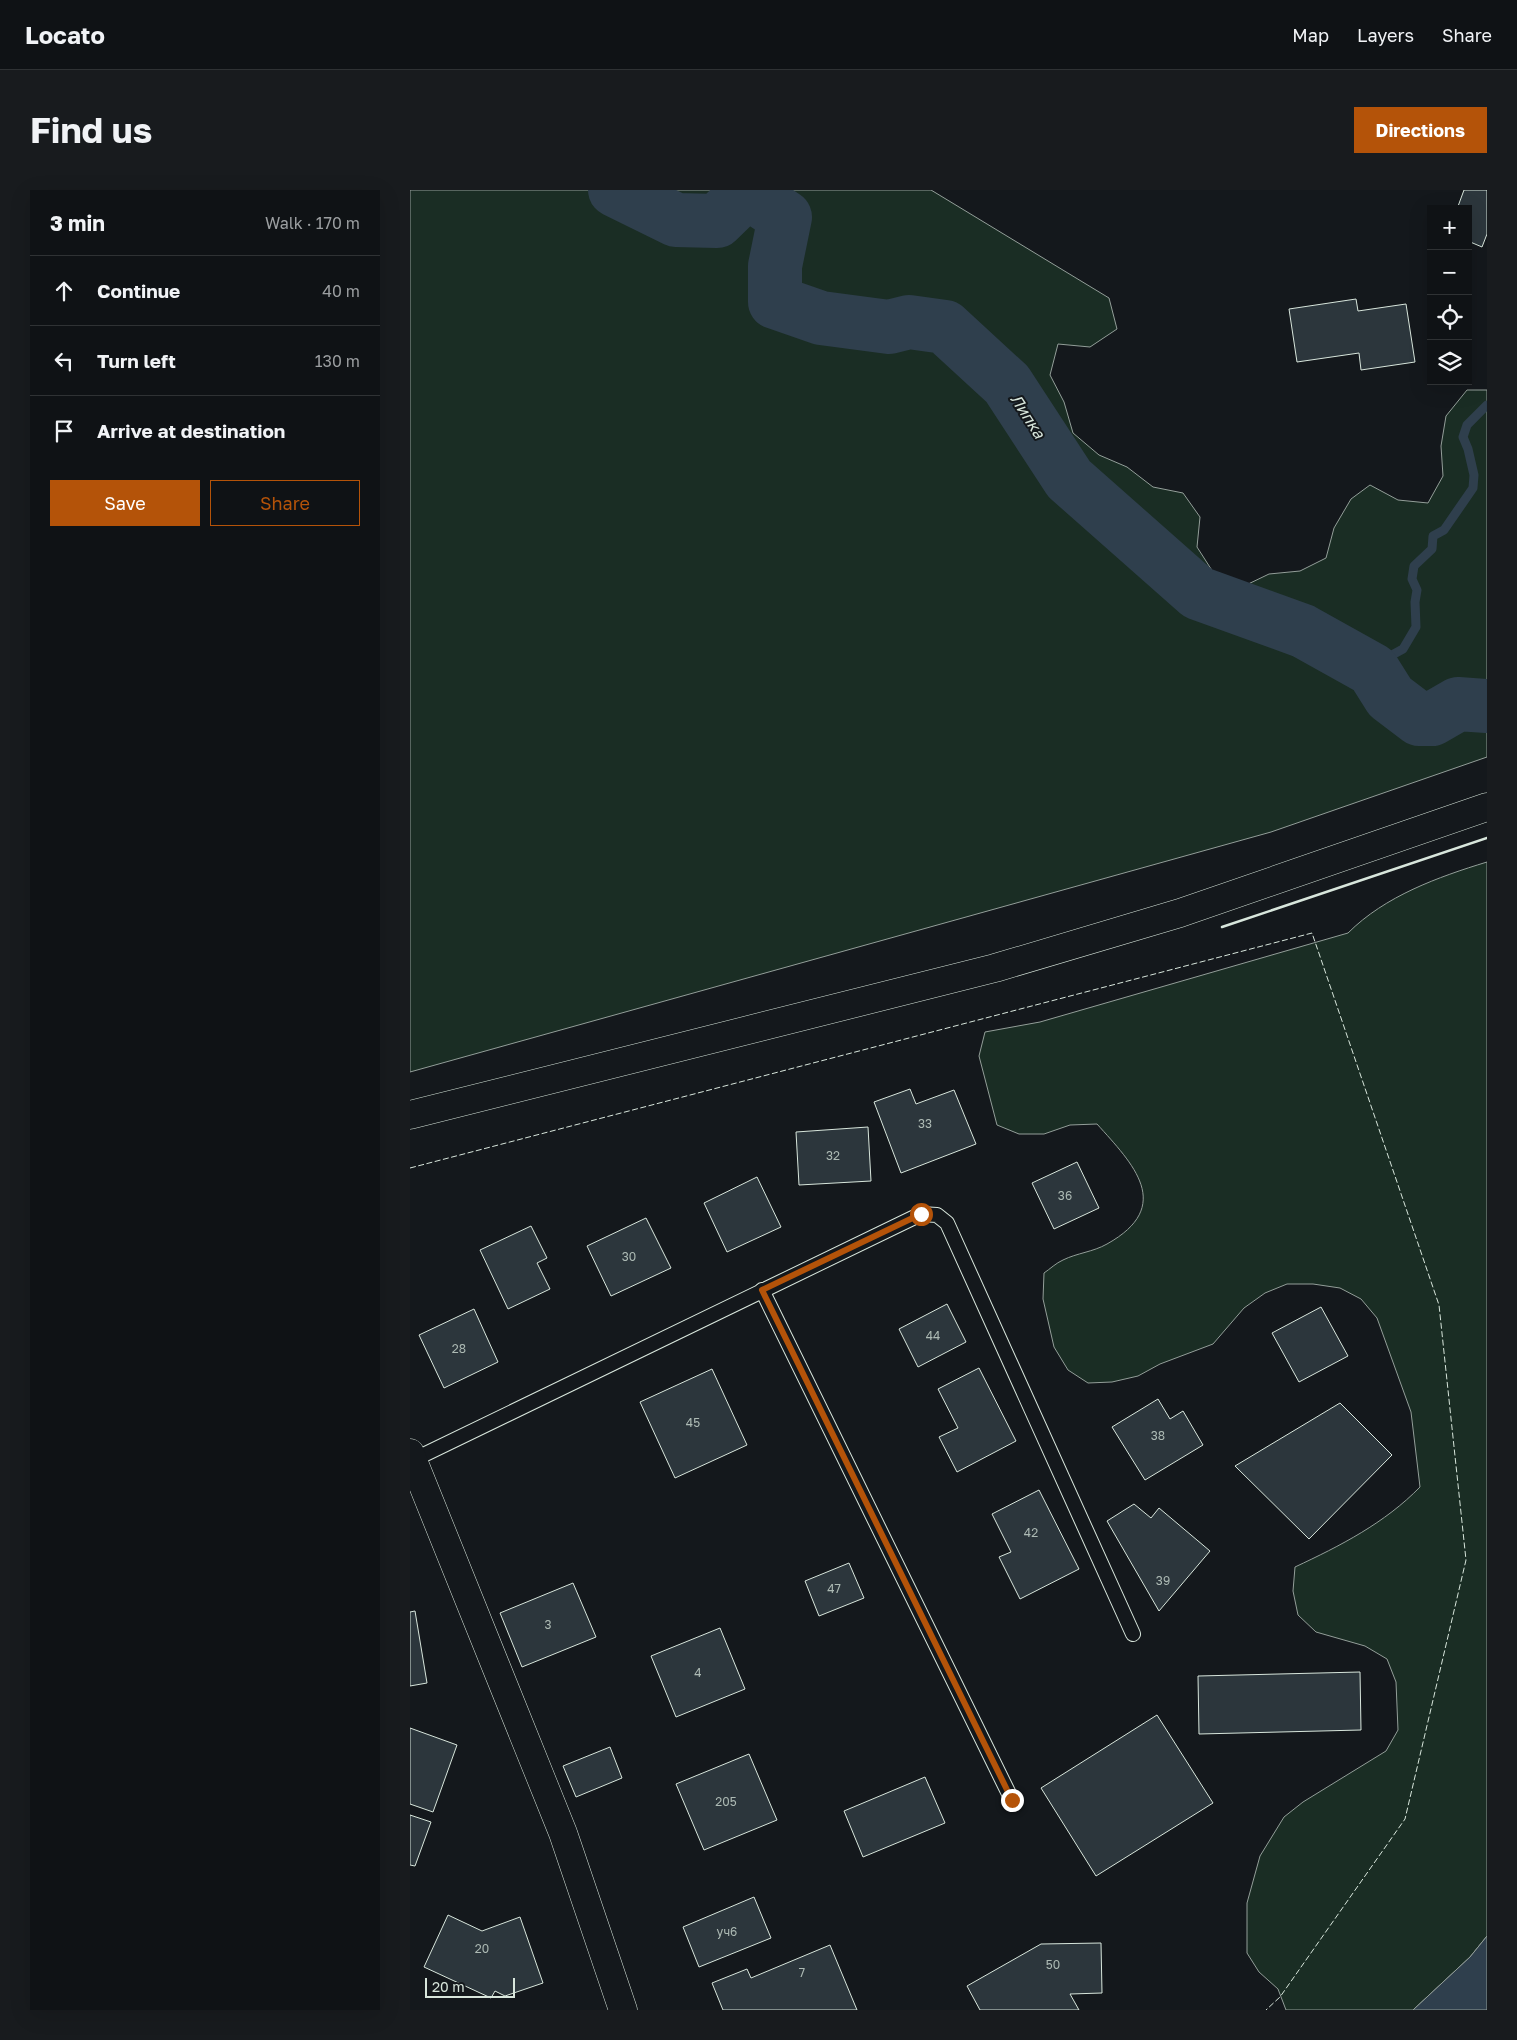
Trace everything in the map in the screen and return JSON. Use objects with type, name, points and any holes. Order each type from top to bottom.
[{"type":"street","points":[[410,1115],[995,968],[1180,913],[1487,806]]},
{"type":"street","points":[[412,1456],[563,1833],[623,2010]]},
{"type":"lane","points":[[412,1456],[921,1214],[937,1215],[947,1223],[1133,1634]]},
{"type":"lane","points":[[762,1290],[1012,1800]]},
{"type":"green space","points":[[410,190],[931,190],[1109,298],[1117,329],[1090,347],[1058,344],[1050,375],[1064,402],[1073,433],[1099,455],[1127,467],[1153,487],[1183,493],[1200,517],[1197,547],[1213,572],[1242,587],[1269,574],[1300,571],[1326,558],[1334,528],[1351,499],[1370,485],[1398,500],[1428,503],[1443,476],[1441,446],[1446,416],[1467,390],[1487,390],[1487,757],[1271,832],[410,1072]]},
{"type":"green space","points":[[1487,862],[1487,1936],[1470,1957],[1413,2010],[1286,2010],[1278,1989],[1259,1972],[1247,1953],[1247,1903],[1260,1856],[1284,1817],[1303,1802],[1386,1751],[1398,1730],[1396,1682],[1387,1659],[1365,1646],[1316,1632],[1298,1615],[1293,1591],[1295,1567],[1329,1551],[1377,1523],[1420,1487],[1411,1412],[1377,1318],[1361,1299],[1340,1288],[1313,1284],[1287,1284],[1265,1293],[1244,1308],[1213,1344],[1160,1364],[1138,1376],[1112,1382],[1088,1383],[1068,1370],[1054,1347],[1043,1299],[1044,1273],[1055,1264],[1107,1244],[1128,1230],[1139,1215],[1143,1200],[1141,1185],[1123,1154],[1097,1124],[1070,1125],[1044,1134],[1019,1134],[997,1125],[979,1056],[985,1032],[1040,1022],[1348,933],[1378,908],[1395,898],[1431,881]]},
{"type":"water","points":[[1487,1936],[1487,2010],[1413,2010],[1470,1957]]},
{"type":"building","points":[[1464,190],[1487,190],[1487,234],[1482,247],[1472,243],[1472,205],[1458,205]]},
{"type":"building","points":[[1356,299],[1358,311],[1406,304],[1415,362],[1361,370],[1359,353],[1297,362],[1289,309]]},
{"type":"building","points":[[910,1089],[916,1104],[954,1090],[976,1144],[901,1173],[874,1102]]},
{"type":"building","points":[[868,1127],[871,1181],[799,1185],[796,1132]]},
{"type":"building","points":[[1077,1162],[1099,1208],[1054,1229],[1032,1183]]},
{"type":"building","points":[[757,1177],[781,1227],[727,1252],[704,1203]]},
{"type":"building","points":[[646,1218],[671,1268],[611,1296],[587,1246]]},
{"type":"building","points":[[531,1226],[547,1258],[537,1263],[550,1289],[508,1309],[480,1250]]},
{"type":"building","points":[[947,1304],[966,1342],[918,1367],[899,1329]]},
{"type":"building","points":[[1321,1307],[1348,1356],[1299,1382],[1272,1333]]},
{"type":"building","points":[[474,1309],[498,1362],[444,1388],[419,1335]]},
{"type":"building","points":[[979,1368],[1016,1441],[957,1472],[939,1437],[958,1428],[938,1389]]},
{"type":"building","points":[[712,1369],[747,1445],[675,1478],[640,1402]]},
{"type":"building","points":[[1158,1399],[1170,1419],[1183,1411],[1203,1445],[1145,1480],[1112,1427]]},
{"type":"building","points":[[1340,1403],[1392,1455],[1309,1539],[1235,1466]]},
{"type":"building","points":[[1039,1490],[1079,1569],[1020,1599],[999,1557],[1011,1552],[992,1514]]},
{"type":"building","points":[[1134,1504],[1151,1518],[1159,1508],[1210,1551],[1159,1611],[1107,1521]]},
{"type":"building","points":[[849,1563],[864,1598],[819,1616],[805,1581]]},
{"type":"building","points":[[573,1583],[596,1637],[522,1667],[500,1613]]},
{"type":"building","points":[[415,1611],[427,1683],[410,1686],[410,1612]]},
{"type":"building","points":[[720,1628],[745,1689],[676,1717],[651,1656]]},
{"type":"building","points":[[1360,1672],[1361,1730],[1199,1734],[1198,1676]]},
{"type":"building","points":[[1157,1715],[1213,1803],[1096,1876],[1041,1788]]},
{"type":"building","points":[[410,1728],[457,1745],[433,1812],[410,1804]]},
{"type":"building","points":[[610,1747],[622,1778],[576,1797],[563,1766]]},
{"type":"building","points":[[749,1754],[777,1820],[704,1850],[676,1784]]},
{"type":"building","points":[[925,1777],[945,1823],[863,1857],[844,1811]]},
{"type":"building","points":[[410,1815],[431,1822],[415,1866],[410,1865]]},
{"type":"building","points":[[754,1897],[771,1938],[699,1967],[683,1927]]},
{"type":"building","points":[[448,1915],[482,1931],[520,1917],[543,1983],[505,1996],[495,1991],[491,1998],[424,1967]]},
{"type":"building","points":[[1101,1943],[1102,1993],[1070,1994],[1079,2010],[980,2010],[967,1986],[1041,1944]]},
{"type":"building","points":[[830,1945],[857,2010],[723,2010],[712,1983],[747,1969],[751,1978]]},
{"type":"waterway","name":"Липка","points":[[615,190],[676,220],[717,221],[747,192],[785,217],[775,266],[775,302],[821,318],[889,327],[909,322],[945,327],[1007,384],[1069,479],[1198,593],[1303,631],[1373,670],[1390,697],[1419,719],[1432,719],[1458,704],[1487,706]]},
{"type":"waterway","points":[[1373,670],[1381,661],[1403,649],[1416,627],[1415,602],[1417,590],[1412,579],[1414,566],[1432,549],[1433,536],[1444,530],[1473,488],[1474,475],[1463,437],[1467,425],[1487,405]]},
{"type":"fence","points":[[410,1168],[1312,933],[1439,1305],[1466,1560],[1405,1819],[1280,1997],[1266,2010]]},
{"type":"wall","points":[[1222,927],[1487,838]]},
{"type":"route","points":[[921,1214],[762,1290],[1012,1800]]}]
